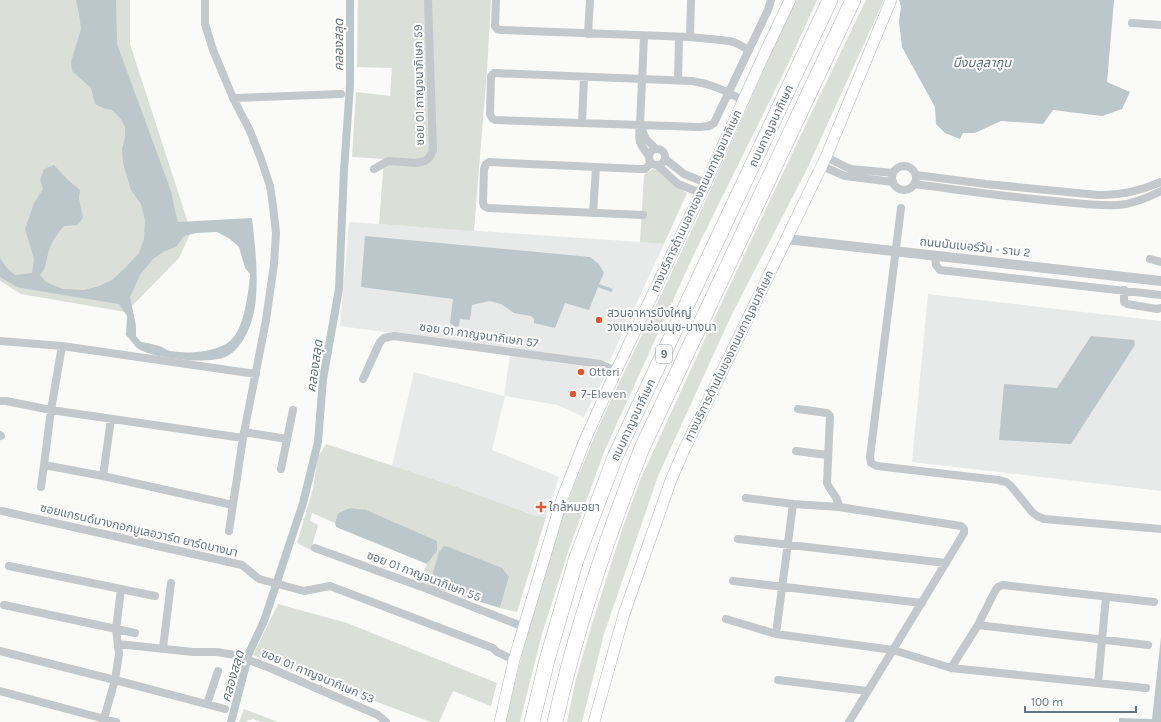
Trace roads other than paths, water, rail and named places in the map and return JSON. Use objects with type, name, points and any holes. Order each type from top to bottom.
[{"type":"highway","name":"ถนนกาญจนาภิเษก","points":[[532,722],[547,660],[576,560],[616,457],[830,0]]},
{"type":"highway","name":"ถนนกาญจนาภิเษก","points":[[555,722],[584,609],[618,509],[642,448],[853,0]]},
{"type":"main road","name":"ทางบริการด้านนอกของถนนกาญจนาภิเษก","points":[[500,722],[514,660],[562,500],[585,440],[790,0]]},
{"type":"main road","name":"ทางบริการด้านในของถนนกาญจนาภิเษก","points":[[594,722],[624,614],[671,480],[687,443],[824,162],[890,3]]},
{"type":"street","points":[[205,0],[205,24],[208,36],[233,98],[250,131],[270,186],[276,233],[274,264],[229,531]]},
{"type":"street","name":"ซอย 01 กาญจนาภิเษก 59","points":[[374,168],[388,161],[416,163],[425,161],[429,158],[433,150],[428,0]]},
{"type":"street","points":[[496,0],[495,26],[497,29],[679,37],[730,41],[749,50]]},
{"type":"street","points":[[588,34],[590,0]]},
{"type":"street","points":[[690,38],[691,0]]},
{"type":"street","points":[[743,100],[728,92],[707,84],[678,80],[494,73],[491,76],[490,83],[490,114],[495,120],[700,127],[709,126],[714,123],[728,92],[768,10],[771,0]]},
{"type":"street","points":[[1132,23],[1161,25]]},
{"type":"street","points":[[644,36],[640,125],[638,137],[641,146],[652,161],[678,184],[701,193]]},
{"type":"street","points":[[678,80],[679,37]]},
{"type":"street","points":[[582,123],[584,77]]},
{"type":"street","points":[[233,98],[341,94]]},
{"type":"street","points":[[640,125],[646,139],[656,148],[664,152],[666,157],[662,164],[652,161]]},
{"type":"street","points":[[644,215],[488,208],[484,206],[483,202],[484,169],[486,164],[489,162],[645,169],[652,161],[651,151],[656,148]]},
{"type":"street","points":[[665,159],[684,174],[706,183]]},
{"type":"street","points":[[824,162],[893,178]]},
{"type":"street","points":[[905,166],[912,169],[916,175],[914,184],[909,189],[902,190],[896,187],[893,178],[898,168],[905,166]]},
{"type":"street","points":[[593,213],[596,167]]},
{"type":"street","points":[[916,175],[986,184],[1109,196],[1133,192],[1161,182]]},
{"type":"street","points":[[914,184],[1012,197],[1099,205],[1118,205],[1135,202],[1148,198],[1161,191]]},
{"type":"street","points":[[901,208],[897,252],[870,457],[871,464],[1006,482],[1032,512],[1037,516],[1044,518],[1161,529]]},
{"type":"street","name":"ถนนนัมเบอร์วัน - ราม 2","points":[[786,239],[1161,282]]},
{"type":"street","points":[[935,256],[937,268],[940,270],[1161,295]]},
{"type":"street","points":[[1150,259],[1161,262]]},
{"type":"street","points":[[1029,280],[1030,267]]},
{"type":"street","points":[[1119,277],[1124,302],[1127,304],[1157,309],[1161,308]]},
{"type":"street","name":"ซอย 01 กาญจนากิเษก 57","points":[[363,379],[380,342],[384,338],[394,336],[600,364],[616,372]]},
{"type":"street","points":[[0,341],[62,346],[256,374]]},
{"type":"street","points":[[41,487],[51,410],[62,346]]},
{"type":"street","points":[[0,401],[111,419],[287,439]]},
{"type":"street","points":[[798,409],[827,413],[829,415],[827,483],[828,487],[837,499],[839,507]]},
{"type":"street","points":[[281,469],[293,410]]},
{"type":"street","points":[[103,476],[111,419]]},
{"type":"street","points":[[796,451],[827,455]]},
{"type":"street","points":[[44,465],[103,476],[233,505]]},
{"type":"street","points":[[746,498],[793,504],[839,507],[961,526],[964,529],[964,533],[849,722]]},
{"type":"street","points":[[776,634],[793,504]]},
{"type":"street","name":"ซอยแกรนด์บางกอกบูเลอวาร์ด ยาร์ดบางนา","points":[[2,511],[242,565],[259,579],[304,591],[330,586],[493,648],[497,652],[514,660]]},
{"type":"street","points":[[738,539],[946,563]]},
{"type":"street","name":"ซอย 01 กาญจนากิเษก 55","points":[[315,548],[430,590],[524,628]]},
{"type":"street","points":[[9,566],[155,596]]},
{"type":"street","points":[[733,581],[922,602]]},
{"type":"street","points":[[163,648],[171,583]]},
{"type":"street","points":[[951,668],[978,625],[995,591],[998,587],[1003,585],[1154,602]]},
{"type":"street","points":[[103,720],[115,680],[119,654],[116,629],[121,589]]},
{"type":"street","points":[[1098,683],[1106,597]]},
{"type":"street","points":[[4,605],[135,633]]},
{"type":"street","points":[[726,619],[776,634],[893,650],[951,668],[1146,688]]},
{"type":"street","points":[[978,625],[1148,645]]},
{"type":"street","name":"ซอย 01 กาญจนากิเษก 53","points":[[118,644],[193,652],[217,652],[235,655],[270,668],[378,715],[386,722]]},
{"type":"street","points":[[0,651],[225,709]]},
{"type":"street","points":[[207,704],[218,671]]},
{"type":"street","points":[[778,680],[867,692]]},
{"type":"street","points":[[0,691],[103,720],[116,722]]},
{"type":"water","points":[[76,0],[116,0],[117,44],[171,191],[178,222],[252,218],[257,277],[254,314],[248,332],[243,340],[232,353],[225,357],[200,361],[146,353],[136,347],[126,335],[127,316],[119,304],[21,288],[0,277],[0,258],[6,267],[15,275],[32,273],[34,259],[25,229],[34,203],[43,189],[40,180],[44,169],[54,165],[80,190],[79,198],[83,218],[77,225],[64,226],[54,239],[44,269],[40,275],[46,282],[63,289],[84,290],[99,286],[112,280],[126,267],[139,253],[144,239],[145,221],[141,204],[131,190],[123,163],[122,149],[125,137],[125,127],[120,118],[112,110],[95,104],[91,88],[72,71],[71,62],[81,29]],"holes":[[[217,232],[230,239],[239,247],[245,268],[250,274],[245,310],[235,336],[224,345],[201,352],[170,351],[157,345],[141,342],[136,336],[136,326],[130,297],[140,275],[153,259],[165,251],[176,247],[184,236],[196,233]]]},
{"type":"water","name":"บึงบลูลากูน","points":[[899,0],[1114,0],[1107,82],[1130,92],[1122,109],[1102,116],[1053,110],[1043,124],[1001,121],[975,133],[963,133],[960,139],[945,133],[936,124],[935,107],[902,47],[899,21],[901,7]]},
{"type":"water","points":[[365,236],[590,257],[599,264],[604,273],[599,284],[613,289],[611,292],[598,287],[589,310],[565,303],[555,328],[534,323],[534,319],[531,316],[514,313],[501,304],[489,301],[472,305],[470,320],[460,319],[459,326],[455,327],[450,323],[453,299],[361,287]]},
{"type":"water","points":[[1091,336],[1134,340],[1135,345],[1071,444],[999,440],[1004,384],[1057,388]]},
{"type":"water","points":[[350,508],[366,510],[437,541],[437,551],[427,564],[336,527],[335,523],[338,513]]},
{"type":"water","points":[[444,546],[502,568],[509,577],[500,608],[429,586],[439,552]]},
{"type":"water","points":[[1161,637],[1161,722],[1119,722],[1119,718],[1152,719]]},
{"type":"waterway","name":"คลองสลุด","points":[[231,722],[249,653],[264,621],[303,503],[318,442],[323,379],[339,289],[344,170],[350,85],[350,0]]},
{"type":"place","name":"สวนอาหารบึงใหญ่ วงแหวนอ่อนนุช-บางนา","points":[[599,320]]},
{"type":"place","name":"Otteri","points":[[581,372]]},
{"type":"place","name":"7-Eleven","points":[[573,394]]},
{"type":"place","name":"ใกล้หมอยา","points":[[541,507]]}]
